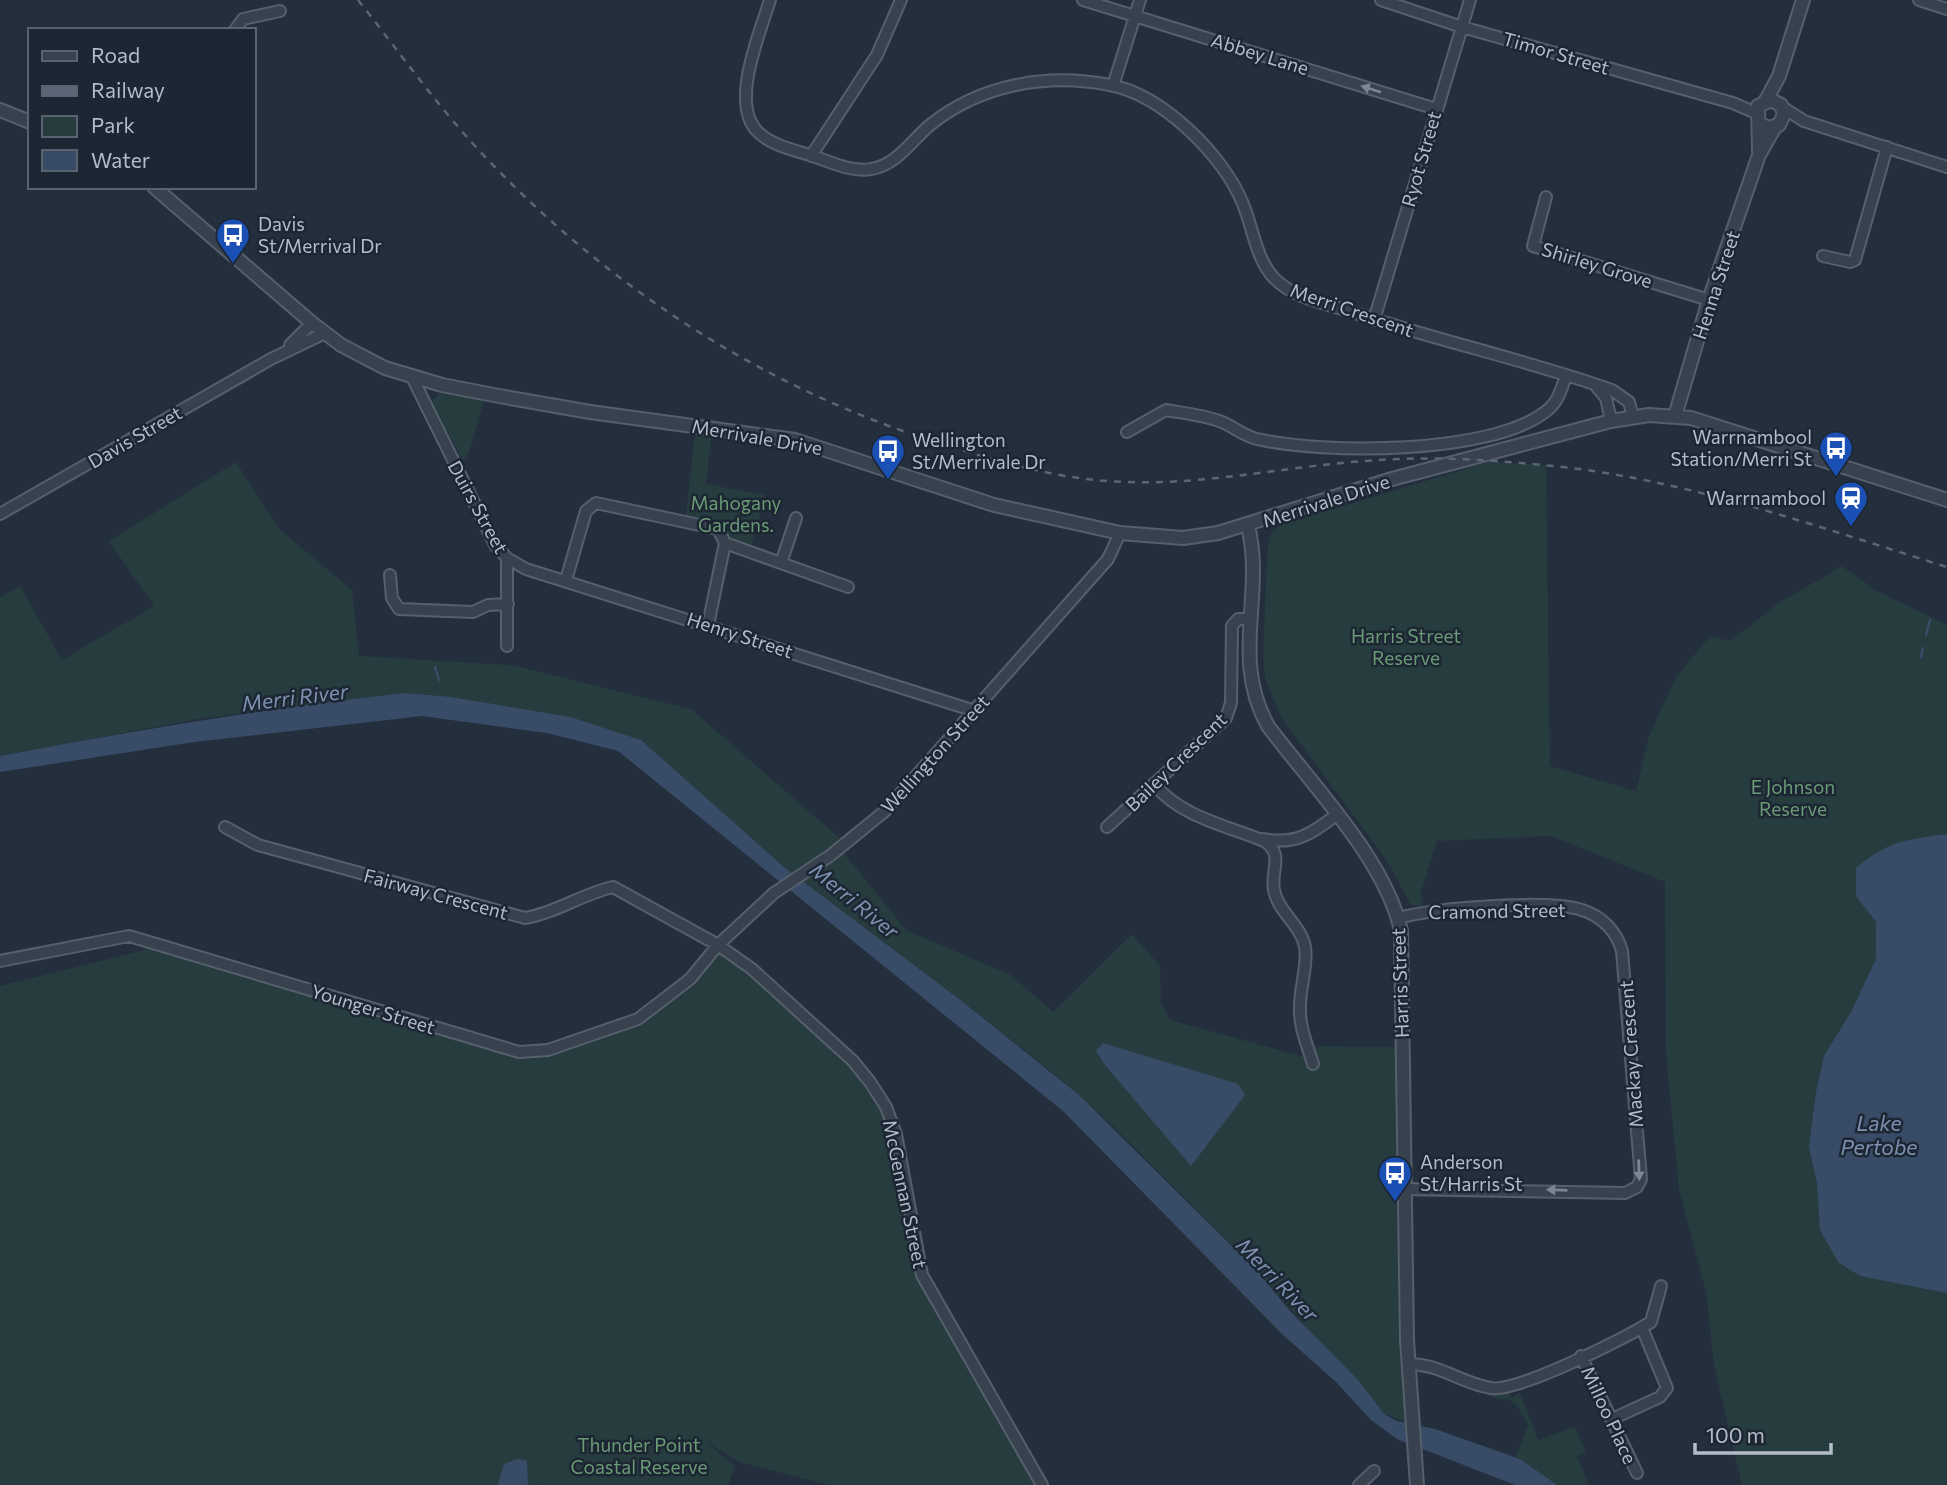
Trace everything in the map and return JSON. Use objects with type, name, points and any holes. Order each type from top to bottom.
[{"type":"street","name":"Merri Crescent","points":[[770,0],[748,76],[748,116],[757,132],[789,149],[871,170],[886,164],[904,151],[944,115],[994,90],[1044,80],[1114,86],[1168,113],[1216,158],[1243,203],[1263,264],[1275,280],[1301,295],[1374,320],[1621,394],[1632,406],[1633,417]]},
{"type":"street","points":[[811,156],[877,55],[901,0]]},
{"type":"street","name":"Abbey Lane","points":[[1083,0],[1436,109]]},
{"type":"street","points":[[1114,86],[1140,0]]},
{"type":"street","name":"Timor Street","points":[[1381,0],[1462,27],[1733,103],[1767,109],[1947,167]]},
{"type":"street","name":"Ryot Street","points":[[1374,320],[1470,0]]},
{"type":"street","name":"Henna Street","points":[[1675,416],[1709,300],[1759,155],[1767,109],[1803,0]]},
{"type":"street","points":[[1919,0],[1947,9]]},
{"type":"street","points":[[236,28],[243,19],[280,10]]},
{"type":"street","points":[[1767,109],[1778,125]]},
{"type":"street","points":[[1767,109],[1778,125]]},
{"type":"street","points":[[0,110],[28,121]]},
{"type":"street","name":"Timor Street","points":[[1778,125],[1804,121]]},
{"type":"street","name":"Henna Street","points":[[1759,155],[1778,125]]},
{"type":"street","points":[[1823,256],[1850,262],[1855,260],[1887,147]]},
{"type":"street","name":"Merrivale Drive","points":[[156,189],[312,323],[365,359],[412,377],[590,412],[795,440],[994,505],[1120,533],[1183,538],[1248,526],[1392,479],[1633,417],[1675,416],[1947,500]]},
{"type":"street","name":"Shirley Grove","points":[[1546,197],[1533,246],[1709,300]]},
{"type":"street","name":"Davis Street","points":[[271,359],[304,334],[312,323]]},
{"type":"street","name":"Davis Street","points":[[0,514],[271,359],[326,333]]},
{"type":"street","points":[[1127,432],[1166,410],[1219,421],[1233,431],[1257,439],[1293,444],[1414,447],[1455,444],[1538,417],[1556,401],[1566,376]]},
{"type":"street","name":"Duirs Street","points":[[412,377],[495,545],[507,558],[507,646]]},
{"type":"street","points":[[1591,384],[1604,393],[1611,421]]},
{"type":"street","points":[[566,580],[586,511],[596,503],[718,529],[725,543],[708,625]]},
{"type":"street","points":[[781,563],[796,517]]},
{"type":"street","name":"Harris Street","points":[[1248,526],[1252,566],[1250,678],[1261,713],[1377,873],[1398,918],[1403,960],[1403,1189],[1408,1364],[1417,1485]]},
{"type":"street","name":"Wellington Street","points":[[718,945],[774,893],[831,855],[885,811],[1108,559],[1120,533]]},
{"type":"street","points":[[725,543],[848,586]]},
{"type":"street","name":"Henry Street","points":[[507,558],[526,569],[975,711]]},
{"type":"street","points":[[390,575],[392,598],[399,609],[473,612],[488,605],[508,604]]},
{"type":"street","name":"Bailey Crescent","points":[[1107,827],[1228,715],[1231,703],[1232,626],[1238,619],[1249,619]]},
{"type":"street","points":[[1155,785],[1168,799],[1185,809],[1256,838],[1273,849],[1276,866],[1275,895],[1301,936],[1305,948],[1300,1014],[1312,1064]]},
{"type":"street","points":[[1276,866],[1287,849],[1336,815]]},
{"type":"street","name":"Fairway Crescent","points":[[225,827],[258,845],[525,918],[543,915],[595,891],[612,887],[718,945]]},
{"type":"street","points":[[1256,838],[1280,842],[1296,841],[1312,834]]},
{"type":"street","name":"Cramond Street","points":[[1398,918],[1438,910],[1550,907],[1574,908],[1596,916]]},
{"type":"street","name":"Mackay Crescent","points":[[1403,1189],[1625,1193],[1637,1187],[1641,1179],[1622,951],[1613,931],[1596,916]]},
{"type":"street","name":"Younger Street","points":[[0,961],[129,936],[519,1052],[548,1050],[638,1019],[691,979],[718,945]]},
{"type":"street","name":"McGennan Street","points":[[718,945],[752,970],[853,1061],[886,1107],[896,1134],[922,1275],[1042,1485]]},
{"type":"street","points":[[1408,1364],[1436,1366],[1488,1388],[1514,1387],[1651,1322],[1661,1286]]},
{"type":"street","points":[[1612,1419],[1660,1397],[1667,1388],[1642,1328]]},
{"type":"street","name":"Milloo Place","points":[[1581,1356],[1637,1474]]},
{"type":"street","points":[[1359,1485],[1374,1471]]},
{"type":"green space","points":[[441,392],[484,400],[469,453],[463,461],[432,401]]},
{"type":"green space","name":"Mahogany Gardens.","points":[[696,426],[712,429],[706,484],[765,495],[750,552],[725,543],[718,529],[685,522]]},
{"type":"green space","points":[[236,462],[279,529],[352,590],[359,656],[511,665],[691,709],[845,843],[840,848],[906,930],[1011,975],[1053,1012],[1132,934],[1160,966],[1161,1003],[1170,1020],[1305,1057],[1308,1046],[1402,1047],[1400,1362],[1440,1369],[1507,1388],[1512,1398],[1520,1392],[1538,1440],[1575,1427],[1586,1452],[1577,1456],[1589,1485],[1557,1485],[1516,1457],[1528,1425],[1517,1406],[1508,1399],[1498,1399],[1409,1364],[1413,1424],[1384,1414],[1258,1272],[1112,1125],[1053,1073],[963,1002],[784,867],[641,740],[571,717],[452,697],[406,693],[203,718],[0,756],[0,597],[20,586],[62,660],[154,606],[109,541]]},
{"type":"green space","name":"E Johnson Reserve","points":[[1489,462],[1546,465],[1550,766],[1636,791],[1649,736],[1676,677],[1710,636],[1730,641],[1779,603],[1842,566],[1877,591],[1947,625],[1947,1485],[1742,1485],[1714,1365],[1706,1292],[1679,1189],[1666,1054],[1665,882],[1551,836],[1437,841],[1421,892],[1422,907],[1410,904],[1387,861],[1281,717],[1265,679],[1263,656],[1267,555],[1271,534],[1280,525]]},
{"type":"green space","name":"Thunder Point Coastal Reserve","points":[[718,945],[853,1061],[886,1107],[922,1275],[1042,1485],[829,1485],[739,1462],[705,1441],[735,1467],[728,1485],[542,1485],[542,1482],[541,1485],[0,1485],[0,986],[161,946],[491,1045],[548,1050],[638,1019],[690,979]]},
{"type":"water","points":[[406,693],[452,697],[571,717],[641,740],[784,867],[963,1002],[1079,1095],[1258,1272],[1290,1311],[1359,1381],[1384,1414],[1397,1421],[1435,1429],[1520,1459],[1557,1485],[1515,1485],[1397,1439],[1371,1420],[1336,1382],[1282,1334],[1063,1111],[618,751],[547,733],[422,716],[194,742],[0,772],[0,756],[202,720]]},
{"type":"water","name":"Lake Pertobe","points":[[1947,834],[1947,1293],[1860,1276],[1838,1262],[1820,1230],[1817,1183],[1809,1147],[1824,1056],[1851,1012],[1876,959],[1876,922],[1856,896],[1856,868],[1878,852],[1898,843]]},
{"type":"water","points":[[1103,1043],[1238,1084],[1245,1095],[1191,1166],[1105,1065],[1096,1051]]},
{"type":"water","points":[[517,1459],[527,1460],[528,1485],[498,1485],[504,1464]]},
{"type":"waterway","points":[[1926,635],[1930,620]]},
{"type":"waterway","points":[[1921,657],[1923,648]]},
{"type":"waterway","points":[[435,667],[439,680]]},
{"type":"railway","points":[[358,0],[475,146],[524,196],[577,243],[689,326],[812,394],[876,421],[1010,464],[1101,481],[1185,481],[1364,461],[1408,459],[1498,461],[1594,471],[1645,480],[1747,505],[1947,567]]},
{"type":"place","name":"Davis St/Merrival Dr","points":[[233,265]]},
{"type":"place","name":"Warrnambool Station/Merri St","points":[[1836,478]]},
{"type":"place","name":"Wellington St/Merrivale Dr","points":[[888,481]]},
{"type":"place","name":"Warrnambool","points":[[1851,528]]},
{"type":"place","name":"Anderson St/Harris St","points":[[1395,1203]]},
{"type":"park label","name":"Harris Street Reserve","points":[[1406,647]]},
{"type":"water label","name":"Merri River","points":[[295,698]]},
{"type":"water label","name":"Merri River","points":[[854,901]]},
{"type":"water label","name":"Merri River","points":[[1277,1280]]}]
